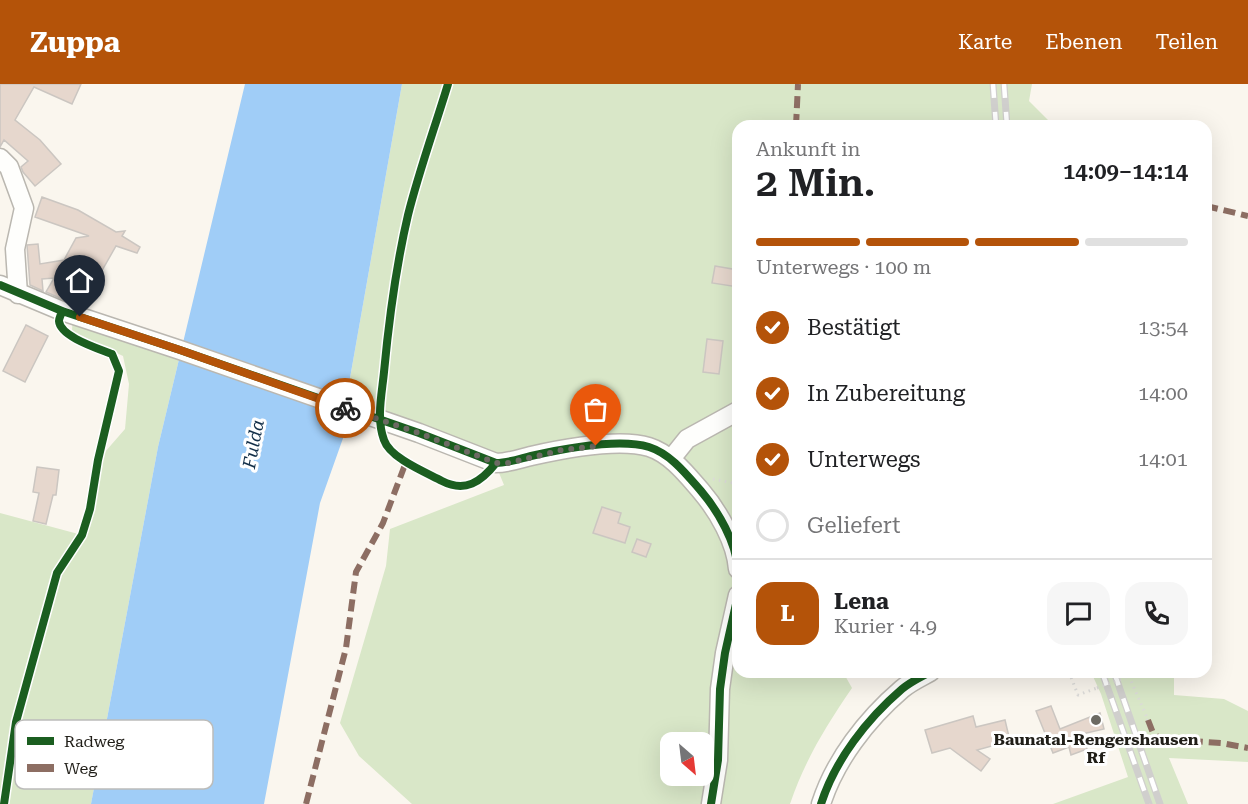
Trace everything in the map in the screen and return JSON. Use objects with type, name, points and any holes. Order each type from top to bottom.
[{"type":"street","points":[[0,158],[9,166],[24,208],[15,249],[18,294]]},
{"type":"street","points":[[0,285],[62,311],[419,433],[496,463],[508,463],[562,450],[626,444],[651,447],[671,459],[709,500],[732,546]]},
{"type":"street","points":[[671,459],[687,439],[732,414]]},
{"type":"street","points":[[711,804],[718,759],[720,689],[732,622]]},
{"type":"street","points":[[821,804],[847,751],[871,719],[903,687],[919,678]]},
{"type":"path","points":[[1071,678],[1078,695],[1124,678]]},
{"type":"path","points":[[1130,678],[1148,720],[1142,722]]},
{"type":"green space","points":[[402,84],[1032,84],[1029,101],[1048,120],[732,120],[732,678],[846,678],[852,688],[817,744],[790,804],[412,804],[359,756],[340,723],[386,566],[390,529],[504,485],[495,463],[419,433],[347,395]]},
{"type":"green space","points":[[73,310],[181,351],[158,447],[107,720],[15,720],[15,789],[94,789],[91,804],[0,804],[0,513],[82,535],[91,512],[98,460],[125,429],[129,384],[123,356],[72,332]]},
{"type":"green space","points":[[1094,678],[1174,678],[1174,695],[1224,699],[1248,711],[1248,762],[1169,758],[1188,804],[1053,804],[1128,777]]},
{"type":"water","name":"Fulda","points":[[245,84],[402,84],[347,395],[347,427],[320,503],[264,804],[91,804],[94,789],[213,789],[213,720],[107,720],[158,447]]},
{"type":"building","points":[[0,84],[81,84],[72,104],[34,87],[15,120],[40,140],[61,164],[35,186],[21,167],[28,161],[4,140],[0,147]]},
{"type":"building","points":[[42,197],[78,210],[116,232],[125,231],[122,236],[140,247],[137,253],[116,246],[96,281],[88,276],[83,285],[73,279],[62,299],[46,292],[54,278],[42,279],[43,291],[30,285],[27,245],[38,244],[40,264],[64,260],[76,238],[89,236],[35,217]]},
{"type":"building","points":[[715,266],[732,269],[732,286],[712,283]]},
{"type":"building","points":[[26,325],[48,336],[25,382],[3,371]]},
{"type":"building","points":[[707,339],[723,341],[719,374],[703,372]]},
{"type":"building","points":[[37,467],[59,470],[56,495],[53,495],[46,524],[33,521],[39,493],[33,492]]},
{"type":"building","points":[[602,507],[621,513],[618,523],[630,527],[625,543],[593,533]]},
{"type":"building","points":[[637,539],[651,544],[646,557],[632,552]]},
{"type":"building","points":[[1051,706],[1060,729],[1100,713],[1104,729],[1082,734],[1087,749],[1071,755],[1069,747],[1053,753],[1036,711]]},
{"type":"building","points":[[973,716],[976,727],[1005,720],[1010,741],[977,750],[990,759],[981,771],[950,748],[932,753],[925,730]]},
{"type":"railway","points":[[993,84],[996,120]]},
{"type":"railway","points":[[1004,84],[1007,120]]},
{"type":"railway","points":[[1104,678],[1149,804]]},
{"type":"railway","points":[[1116,678],[1160,804]]},
{"type":"marked path","points":[[796,120],[798,84]]},
{"type":"marked path","points":[[1212,207],[1248,216]]},
{"type":"marked path","points":[[306,804],[346,648],[356,572],[383,523],[406,462]]},
{"type":"marked path","points":[[1148,720],[1153,733],[1160,739],[1221,743],[1248,748]]},
{"type":"cycle path","points":[[448,84],[417,182],[396,273],[380,406],[380,423],[384,440],[393,453],[418,469],[450,484],[458,486],[472,484],[484,476],[496,463]]},
{"type":"cycle path","points":[[0,285],[62,311],[419,433],[496,463],[558,450],[607,444],[649,447],[664,455],[690,478],[720,517],[732,543]]},
{"type":"cycle path","points":[[17,720],[57,573],[82,535],[90,509],[98,460],[119,371],[112,354],[81,342],[61,327],[59,321],[62,311]]},
{"type":"cycle path","points":[[711,804],[718,760],[720,689],[732,622]]},
{"type":"cycle path","points":[[821,804],[835,772],[854,741],[889,701],[919,678]]},
{"type":"cycle path","points":[[4,804],[15,729]]},
{"type":"way so far","points":[[345,408],[419,433],[496,463],[508,463],[562,450],[596,446]]},
{"type":"place","name":"Baunatal-Rengershausen Rf","points":[[1096,720]]},
{"type":"route","points":[[80,317],[345,408]]}]
